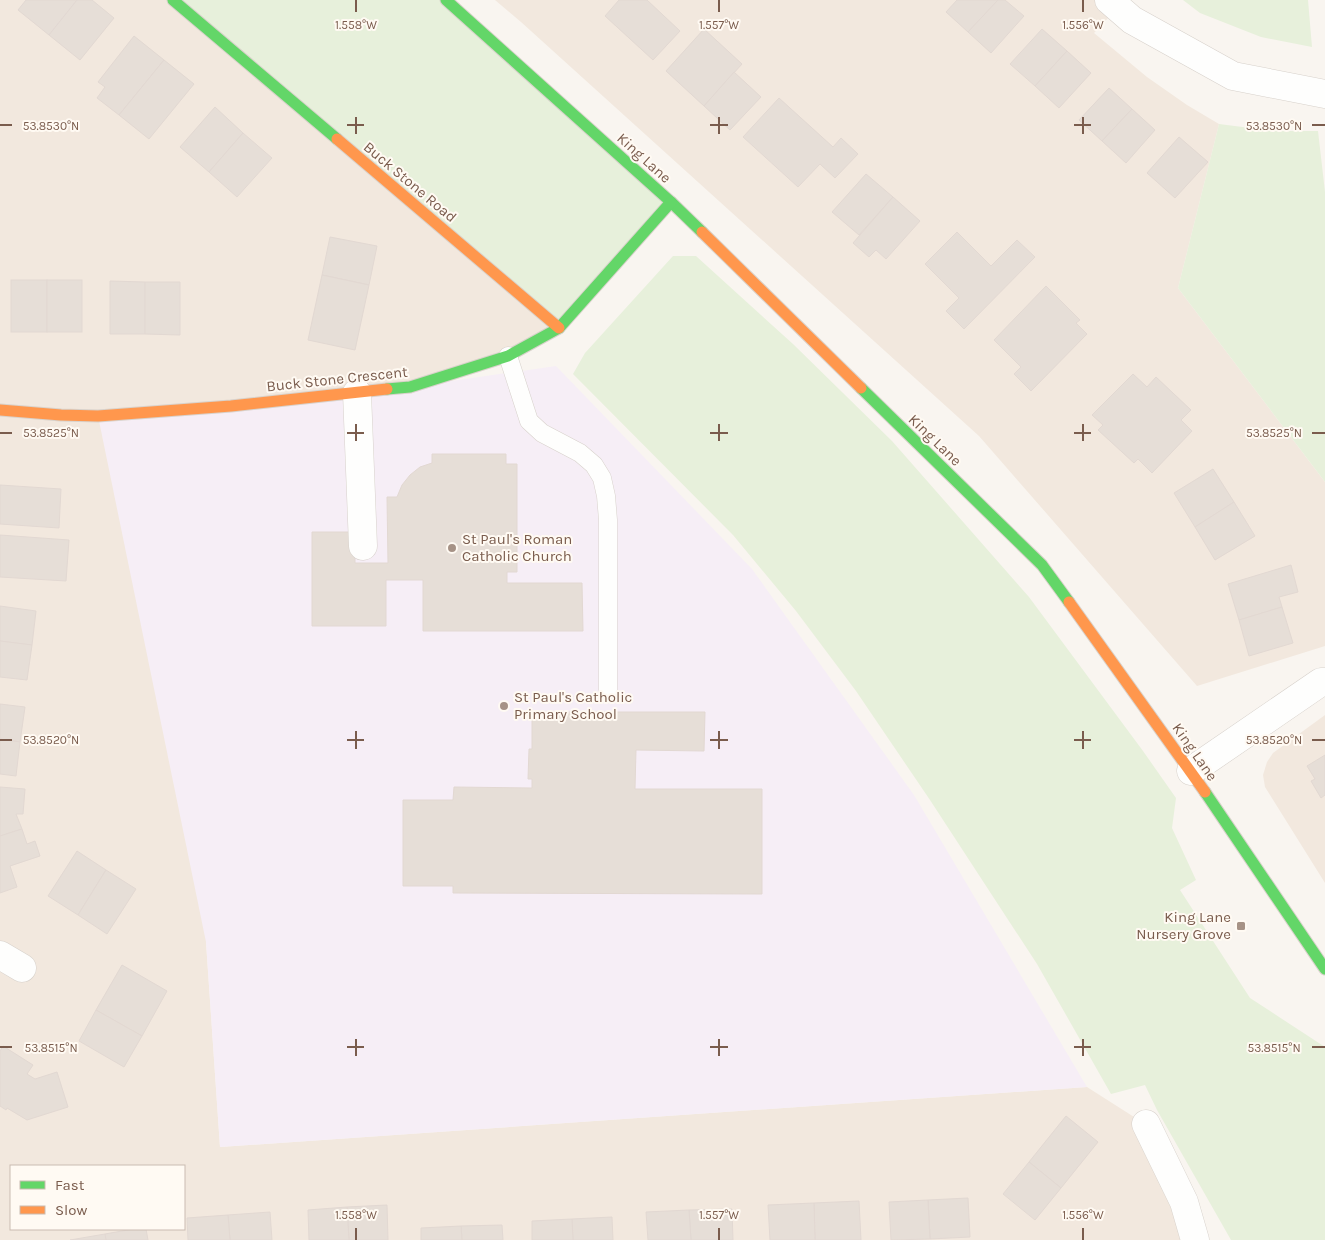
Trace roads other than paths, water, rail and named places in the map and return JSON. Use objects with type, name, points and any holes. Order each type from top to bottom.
[{"type":"street","name":"Buck Stone Road","points":[[173,0],[559,328]]},
{"type":"street","name":"King Lane","points":[[446,0],[671,202],[1042,566],[1191,771],[1325,969]]},
{"type":"street","points":[[1109,0],[1132,20],[1233,76],[1325,94]]},
{"type":"street","name":"Buck Stone Crescent","points":[[0,410],[98,416],[231,406],[410,387],[508,356],[559,328],[671,202]]},
{"type":"street","points":[[358,393],[362,546]]},
{"type":"street","points":[[1191,771],[1321,682],[1325,682]]},
{"type":"street","points":[[1146,1124],[1184,1202],[1195,1240]]},
{"type":"lane","points":[[508,356],[529,421],[542,433],[580,453],[594,465],[602,478],[608,520],[608,690]]},
{"type":"place","name":"St Paul's Roman Catholic Church","points":[[452,548]]},
{"type":"place","name":"St Paul's Catholic Primary School","points":[[504,706]]},
{"type":"place","name":"King Lane Nursery Grove","points":[[1241,926]]}]
